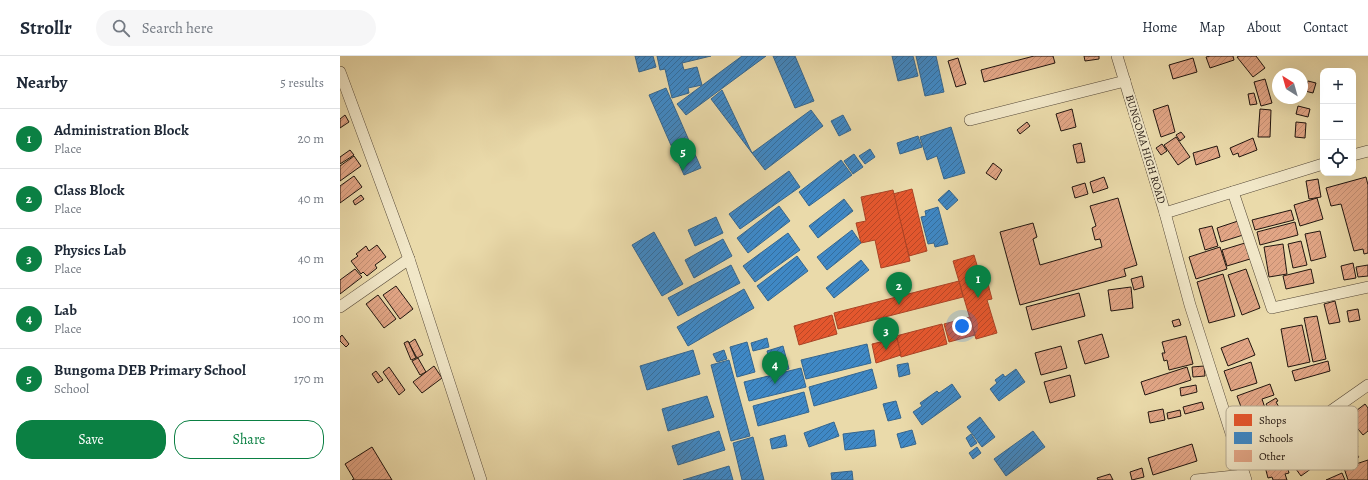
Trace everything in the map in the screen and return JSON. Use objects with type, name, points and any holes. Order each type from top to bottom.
[{"type":"street","points":[[1117,56],[1125,81]]},
{"type":"street","points":[[340,72],[409,259],[481,480]]},
{"type":"street","name":"BUNGOMA HIGH ROAD","points":[[970,120],[1125,81],[1165,213],[1320,165]]},
{"type":"street","points":[[1356,154],[1368,151]]},
{"type":"street","points":[[1233,192],[1272,308],[1368,287]]},
{"type":"street","points":[[1165,213],[1190,305],[1226,418]]},
{"type":"street","points":[[340,307],[409,259]]},
{"type":"street","points":[[1338,406],[1368,385]]},
{"type":"street","points":[[1196,480],[1245,477]]},
{"type":"building: Shops","points":[[912,189],[927,251],[909,256],[893,194]]},
{"type":"building: Shops","points":[[893,190],[910,261],[881,268],[875,240],[861,243],[856,223],[866,221],[861,197]]},
{"type":"building: Shops","points":[[974,255],[982,282],[987,280],[992,299],[987,300],[997,333],[976,339],[953,261]]},
{"type":"building: Shops","points":[[959,281],[963,297],[838,329],[834,313]]},
{"type":"building: Shops","points":[[832,315],[837,334],[799,345],[794,326]]},
{"type":"building: Shops","points":[[970,317],[975,335],[949,342],[944,324]]},
{"type":"building: Shops","points":[[942,324],[947,344],[901,357],[896,336]]},
{"type":"building: Shops","points":[[897,338],[901,355],[876,363],[872,344]]},
{"type":"building: Schools","points":[[635,56],[653,56],[656,67],[639,72]]},
{"type":"building: Schools","points":[[657,56],[711,56],[682,63],[684,70],[697,67],[702,85],[688,88],[689,93],[672,98],[665,69],[660,70]]},
{"type":"building: Schools","points":[[742,56],[766,56],[686,115],[677,104]]},
{"type":"building: Schools","points":[[773,56],[795,56],[814,101],[795,108]]},
{"type":"building: Schools","points":[[892,56],[913,56],[918,76],[898,81]]},
{"type":"building: Schools","points":[[916,56],[936,56],[944,92],[925,96]]},
{"type":"building: Schools","points":[[666,88],[701,168],[684,175],[649,95]]},
{"type":"building: Schools","points":[[722,90],[752,153],[711,99]]},
{"type":"building: Schools","points":[[811,110],[823,126],[765,170],[752,153]]},
{"type":"building: Schools","points":[[843,115],[851,130],[839,136],[831,121]]},
{"type":"building: Schools","points":[[951,127],[965,173],[944,179],[937,156],[927,160],[920,137]]},
{"type":"building: Schools","points":[[918,136],[922,147],[900,154],[897,143]]},
{"type":"building: Schools","points":[[870,149],[875,157],[865,164],[859,156]]},
{"type":"building: Schools","points":[[854,154],[863,167],[853,174],[844,161]]},
{"type":"building: Schools","points":[[841,160],[852,175],[809,206],[799,192]]},
{"type":"building: Schools","points":[[789,171],[800,187],[740,229],[729,214]]},
{"type":"building: Schools","points":[[949,190],[958,200],[947,210],[938,200]]},
{"type":"building: Schools","points":[[844,199],[853,211],[818,238],[809,226]]},
{"type":"building: Schools","points":[[779,206],[790,221],[748,253],[737,238]]},
{"type":"building: Schools","points":[[938,207],[948,244],[935,247],[934,243],[928,244],[921,217],[926,216],[925,211]]},
{"type":"building: Schools","points":[[716,217],[723,233],[695,246],[688,230]]},
{"type":"building: Schools","points":[[852,230],[861,243],[827,270],[817,257]]},
{"type":"building: Schools","points":[[654,232],[683,284],[662,296],[632,245]]},
{"type":"building: Schools","points":[[788,233],[800,250],[755,282],[743,266]]},
{"type":"building: Schools","points":[[723,239],[732,256],[694,278],[685,260]]},
{"type":"building: Schools","points":[[797,256],[808,271],[768,301],[757,286]]},
{"type":"building: Schools","points":[[861,260],[869,270],[834,298],[826,288]]},
{"type":"building: Schools","points":[[731,265],[740,283],[678,316],[668,298]]},
{"type":"building: Schools","points":[[744,289],[754,308],[688,346],[677,327]]},
{"type":"building: Schools","points":[[767,338],[769,347],[753,351],[751,343]]},
{"type":"building: Schools","points":[[747,342],[755,372],[737,377],[730,347]]},
{"type":"building: Schools","points":[[867,344],[871,363],[806,379],[801,360]]},
{"type":"building: Schools","points":[[783,346],[789,369],[773,374],[767,351]]},
{"type":"building: Schools","points":[[693,350],[700,374],[647,390],[640,366]]},
{"type":"building: Schools","points":[[724,350],[727,359],[717,362],[713,354]]},
{"type":"building: Schools","points":[[729,360],[750,436],[731,441],[711,365]]},
{"type":"building: Schools","points":[[908,363],[910,374],[899,377],[897,365]]},
{"type":"building: Schools","points":[[801,368],[806,387],[749,401],[744,382]]},
{"type":"building: Schools","points":[[872,369],[877,388],[814,406],[809,387]]},
{"type":"building: Schools","points":[[1016,369],[1025,382],[999,401],[990,389],[997,383],[995,380],[1003,374],[1005,377]]},
{"type":"building: Schools","points":[[952,384],[961,397],[922,425],[913,412],[922,406],[920,403],[937,391],[939,393]]},
{"type":"building: Schools","points":[[804,392],[809,412],[758,426],[753,406]]},
{"type":"building: Schools","points":[[707,396],[714,417],[668,431],[662,409]]},
{"type":"building: Schools","points":[[896,401],[901,418],[888,421],[883,404]]},
{"type":"building: Schools","points":[[980,417],[995,437],[982,447],[967,427]]},
{"type":"building: Schools","points":[[834,422],[839,436],[809,447],[804,433]]},
{"type":"building: Schools","points":[[874,430],[876,446],[845,450],[843,434]]},
{"type":"building: Schools","points":[[912,430],[916,444],[901,448],[897,434]]},
{"type":"building: Schools","points":[[719,431],[725,450],[678,465],[672,446]]},
{"type":"building: Schools","points":[[1033,431],[1045,447],[1006,476],[994,459]]},
{"type":"building: Schools","points":[[971,434],[977,443],[971,447],[966,438]]},
{"type":"building: Schools","points":[[785,435],[787,446],[772,449],[770,439]]},
{"type":"building: Schools","points":[[753,437],[764,480],[742,480],[733,443]]},
{"type":"building: Schools","points":[[977,447],[981,453],[973,459],[969,453]]},
{"type":"building: Schools","points":[[729,466],[733,480],[683,480]]},
{"type":"building: Schools","points":[[852,471],[853,480],[832,480],[831,473]]},
{"type":"building: Other","points":[[1034,56],[1053,56],[1055,63],[984,82],[981,70]]},
{"type":"building: Other","points":[[1084,56],[1099,56],[1099,59],[1085,61]]},
{"type":"building: Other","points":[[1233,56],[1234,60],[1210,68],[1206,57]]},
{"type":"building: Other","points":[[1256,56],[1265,68],[1253,77],[1237,57]]},
{"type":"building: Other","points":[[958,58],[966,84],[956,87],[948,61]]},
{"type":"building: Other","points":[[1193,58],[1197,72],[1173,79],[1169,65]]},
{"type":"building: Other","points":[[1265,79],[1272,103],[1261,106],[1254,82]]},
{"type":"building: Other","points":[[1308,81],[1316,83],[1313,93],[1308,92]]},
{"type":"building: Other","points":[[1254,93],[1257,104],[1250,105],[1248,94]]},
{"type":"building: Other","points":[[1168,105],[1175,132],[1161,137],[1153,110]]},
{"type":"building: Other","points":[[1298,106],[1310,109],[1308,117],[1296,114]]},
{"type":"building: Other","points":[[1072,109],[1076,127],[1061,131],[1056,114]]},
{"type":"building: Other","points":[[1260,109],[1271,110],[1270,137],[1258,137]]},
{"type":"building: Other","points":[[345,115],[349,122],[340,128],[340,119]]},
{"type":"building: Other","points":[[1027,122],[1030,126],[1020,134],[1017,130]]},
{"type":"building: Other","points":[[1296,122],[1306,123],[1305,138],[1295,137]]},
{"type":"building: Other","points":[[1181,132],[1185,137],[1180,141],[1176,135]]},
{"type":"building: Other","points":[[1176,137],[1190,157],[1178,165],[1164,145]]},
{"type":"building: Other","points":[[1253,138],[1257,150],[1239,157],[1238,153],[1233,155],[1230,148]]},
{"type":"building: Other","points":[[1081,143],[1085,162],[1077,163],[1073,145]]},
{"type":"building: Other","points":[[1162,144],[1167,151],[1161,155],[1156,148]]},
{"type":"building: Other","points":[[1217,146],[1220,157],[1196,165],[1193,153]]},
{"type":"building: Other","points":[[350,150],[354,155],[340,164],[340,157]]},
{"type":"building: Other","points":[[354,156],[361,166],[340,181],[340,166]]},
{"type":"building: Other","points":[[993,163],[1002,170],[996,180],[986,173]]},
{"type":"building: Other","points":[[354,176],[362,187],[340,203],[340,186]]},
{"type":"building: Other","points":[[1104,177],[1108,188],[1093,193],[1090,182]]},
{"type":"building: Other","points":[[1366,177],[1368,185],[1368,253],[1364,254],[1363,249],[1354,251],[1341,204],[1331,206],[1326,188]]},
{"type":"building: Other","points":[[1318,179],[1321,197],[1309,199],[1306,181]]},
{"type":"building: Other","points":[[1085,183],[1088,194],[1075,198],[1072,187]]},
{"type":"building: Other","points":[[361,195],[364,199],[355,205],[353,201]]},
{"type":"building: Other","points":[[1118,198],[1137,265],[1124,269],[1126,276],[1020,305],[1000,232],[1033,223],[1037,237],[1033,239],[1040,265],[1102,247],[1100,239],[1095,240],[1092,228],[1096,226],[1090,206]]},
{"type":"building: Other","points":[[1317,198],[1323,219],[1300,226],[1294,205]]},
{"type":"building: Other","points":[[1291,210],[1294,220],[1255,230],[1252,220]]},
{"type":"building: Other","points":[[1238,221],[1243,235],[1221,242],[1217,228]]},
{"type":"building: Other","points":[[1295,222],[1298,235],[1260,245],[1257,232]]},
{"type":"building: Other","points":[[1212,226],[1218,246],[1205,250],[1199,229]]},
{"type":"building: Other","points":[[1320,231],[1326,257],[1311,261],[1305,234]]},
{"type":"building: Other","points":[[1301,241],[1307,265],[1293,268],[1288,244]]},
{"type":"building: Other","points":[[1245,243],[1250,259],[1227,266],[1222,250]]},
{"type":"building: Other","points":[[1283,244],[1287,274],[1269,277],[1264,247]]},
{"type":"building: Other","points":[[377,245],[386,257],[375,265],[377,268],[367,276],[363,272],[361,274],[351,261],[358,256],[356,254],[366,246],[369,251]]},
{"type":"building: Other","points":[[1220,247],[1227,269],[1196,279],[1189,257]]},
{"type":"building: Other","points":[[1353,263],[1356,278],[1344,280],[1341,266]]},
{"type":"building: Other","points":[[1368,265],[1368,276],[1358,277],[1356,267]]},
{"type":"building: Other","points":[[355,269],[362,277],[340,294],[340,280]]},
{"type":"building: Other","points":[[1246,269],[1260,308],[1242,315],[1228,275]]},
{"type":"building: Other","points":[[1311,269],[1314,283],[1286,289],[1283,276]]},
{"type":"building: Other","points":[[1223,274],[1235,316],[1209,323],[1197,282]]},
{"type":"building: Other","points":[[1142,276],[1144,287],[1134,290],[1131,279]]},
{"type":"building: Other","points":[[396,286],[413,309],[400,319],[383,295]]},
{"type":"building: Other","points":[[1131,287],[1133,308],[1111,311],[1108,290]]},
{"type":"building: Other","points":[[1079,293],[1085,316],[1032,330],[1026,307]]},
{"type":"building: Other","points":[[378,295],[396,319],[384,328],[366,304]]},
{"type":"building: Other","points":[[1335,301],[1340,322],[1329,324],[1324,304]]},
{"type":"building: Other","points":[[1358,309],[1360,320],[1349,322],[1347,311]]},
{"type":"building: Other","points":[[1317,316],[1326,359],[1313,362],[1304,318]]},
{"type":"building: Other","points":[[1179,319],[1181,325],[1174,327],[1172,321]]},
{"type":"building: Other","points":[[1302,325],[1310,362],[1288,367],[1281,329]]},
{"type":"building: Other","points":[[1102,334],[1109,357],[1085,364],[1078,341]]},
{"type":"building: Other","points":[[342,335],[349,344],[346,347],[340,341],[340,337]]},
{"type":"building: Other","points":[[1186,336],[1193,364],[1169,370],[1167,360],[1164,361],[1162,353],[1165,353],[1162,342]]},
{"type":"building: Other","points":[[1248,338],[1255,355],[1228,366],[1221,348]]},
{"type":"building: Other","points":[[415,339],[423,355],[417,358],[409,343]]},
{"type":"building: Other","points":[[408,341],[416,358],[411,360],[404,343]]},
{"type":"building: Other","points":[[1061,346],[1067,368],[1041,375],[1035,353]]},
{"type":"building: Other","points":[[418,358],[426,372],[420,375],[412,361]]},
{"type":"building: Other","points":[[1328,361],[1330,371],[1295,381],[1292,371]]},
{"type":"building: Other","points":[[1251,362],[1257,383],[1231,391],[1224,371]]},
{"type":"building: Other","points":[[434,366],[442,378],[422,393],[413,382]]},
{"type":"building: Other","points":[[1204,366],[1205,376],[1193,377],[1192,367]]},
{"type":"building: Other","points":[[389,367],[405,390],[399,395],[383,372]]},
{"type":"building: Other","points":[[1187,367],[1191,380],[1145,395],[1141,382]]},
{"type":"building: Other","points":[[376,371],[383,380],[378,383],[372,374]]},
{"type":"building: Other","points":[[1070,375],[1075,396],[1050,403],[1044,382]]},
{"type":"building: Other","points":[[1270,384],[1274,395],[1262,399],[1264,406],[1241,406],[1237,396]]},
{"type":"building: Other","points":[[1196,385],[1197,392],[1181,396],[1180,388]]},
{"type":"building: Other","points":[[1276,398],[1278,406],[1267,406],[1266,404]]},
{"type":"building: Other","points":[[1202,402],[1204,409],[1185,414],[1183,407]]},
{"type":"building: Other","points":[[1365,404],[1368,408],[1368,431],[1363,435],[1358,429],[1358,409]]},
{"type":"building: Other","points":[[1163,409],[1165,420],[1150,423],[1148,412]]},
{"type":"building: Other","points":[[1180,410],[1181,416],[1168,419],[1167,413]]},
{"type":"building: Other","points":[[1192,444],[1197,461],[1153,475],[1148,458]]},
{"type":"building: Other","points":[[372,447],[392,480],[352,480],[354,479],[345,464]]},
{"type":"building: Other","points":[[1368,460],[1368,480],[1348,480],[1345,470],[1358,470],[1358,463]]},
{"type":"building: Other","points":[[1142,468],[1144,477],[1132,480],[1130,472]]},
{"type":"building: Other","points":[[1266,470],[1288,470],[1289,473],[1285,474],[1287,480],[1273,480],[1272,477],[1268,478]]},
{"type":"building: Other","points":[[1297,470],[1309,470],[1301,476]]},
{"type":"building: Other","points":[[1342,473],[1345,480],[1326,480]]},
{"type":"building: Other","points":[[1110,474],[1113,480],[1098,480],[1097,478]]},
{"type":"place","name":"Bungoma DEB Primary School","points":[[683,171]]},
{"type":"place","name":"Administration Block","points":[[978,298]]},
{"type":"place","name":"Class Block","points":[[899,305]]},
{"type":"place","name":"Physics Lab","points":[[886,350]]},
{"type":"place","name":"Lab","points":[[775,384]]}]
